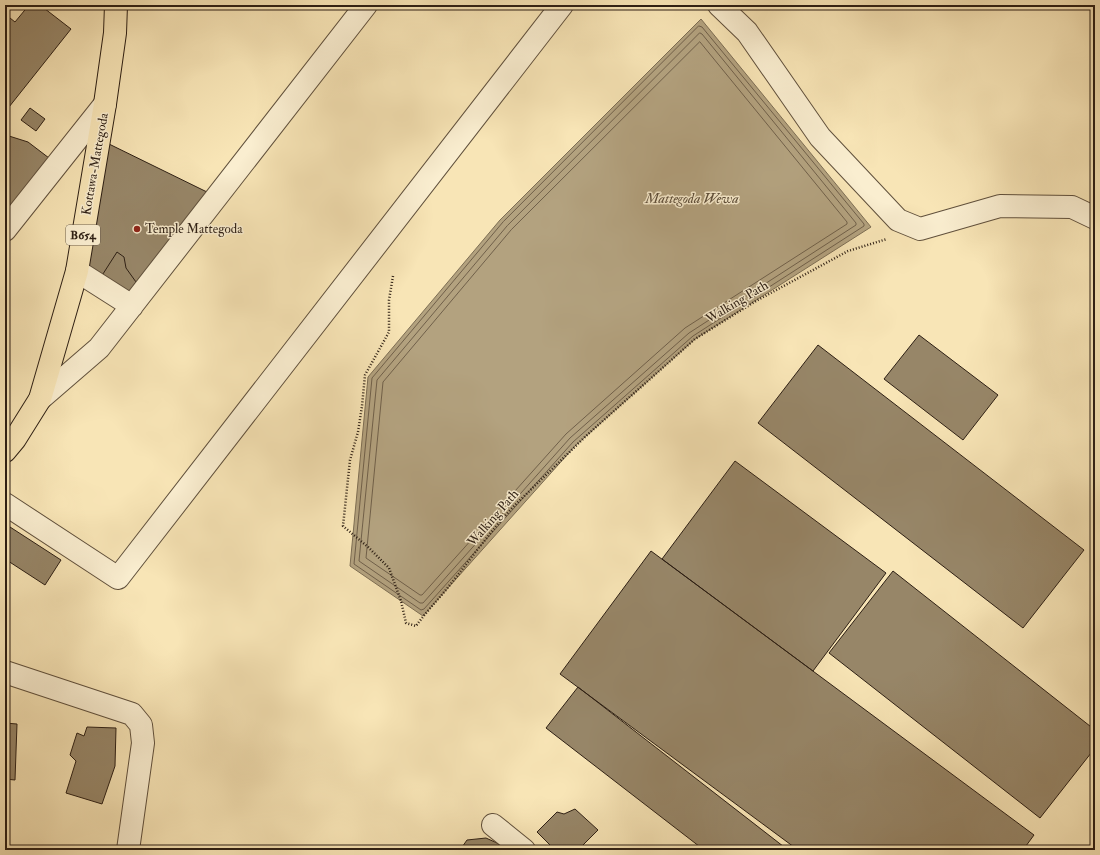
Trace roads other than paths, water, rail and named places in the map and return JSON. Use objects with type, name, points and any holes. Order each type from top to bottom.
[{"type":"main road","name":"Kottawa-Mattegoda","points":[[5,451],[40,399],[77,271],[105,104],[115,33],[116,5]]},
{"type":"street","points":[[40,399],[99,348],[366,5]]},
{"type":"street","points":[[5,504],[118,578],[562,5]]},
{"type":"street","points":[[719,5],[747,32],[820,137],[898,220],[920,229],[1000,206],[1072,207],[1095,218]]},
{"type":"street","points":[[5,230],[105,104]]},
{"type":"street","points":[[77,271],[132,306]]},
{"type":"street","points":[[5,672],[132,714],[141,725],[143,743],[128,850]]},
{"type":"street","points":[[493,824],[524,850]]},
{"type":"water","name":"Mattegoda Wewa","points":[[701,19],[871,227],[695,339],[576,445],[423,616],[350,566],[368,377],[500,220]]},
{"type":"place","name":"Temple Mattegoda","points":[[137,229]]}]
